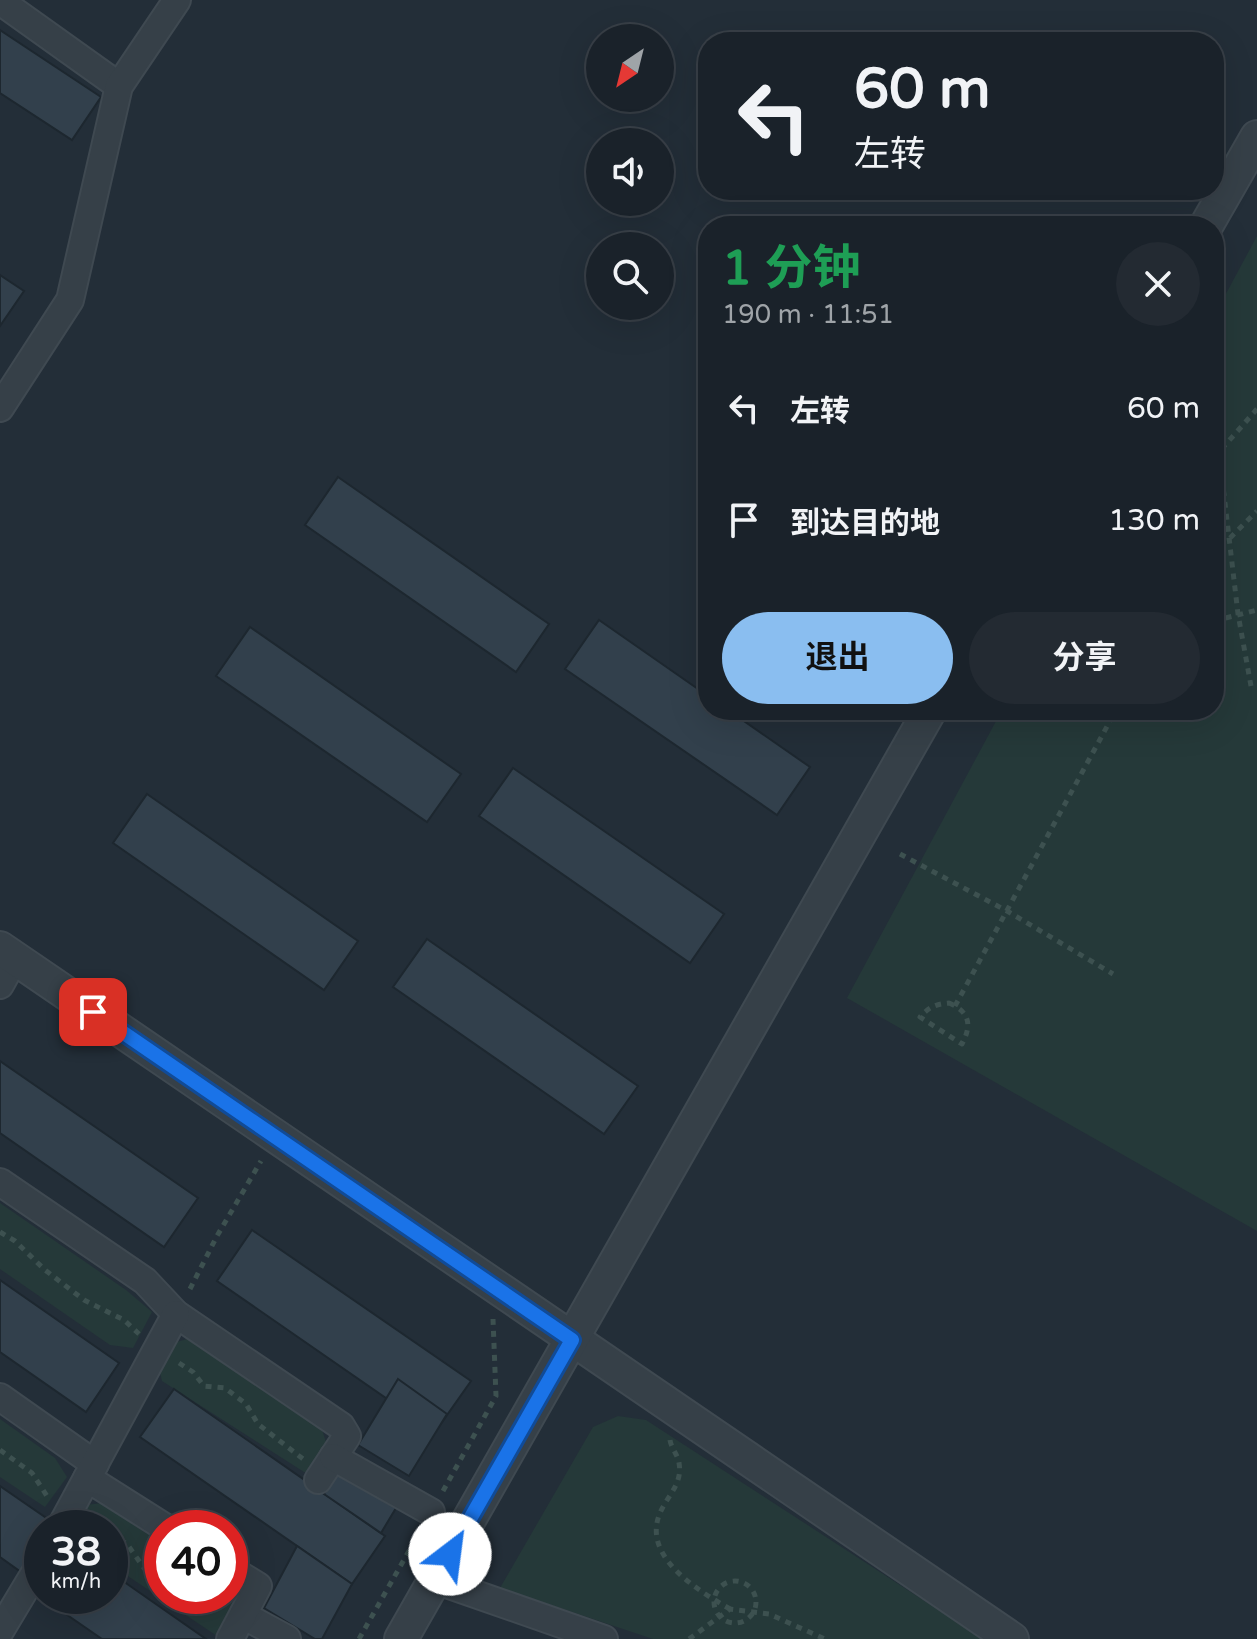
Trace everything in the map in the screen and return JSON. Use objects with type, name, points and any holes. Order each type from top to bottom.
[{"type":"street","points":[[0,408],[70,300],[119,86],[177,0]]},
{"type":"street","points":[[0,1],[119,86]]},
{"type":"street","points":[[1224,195],[1257,137]]},
{"type":"street","points":[[401,1639],[924,720]]},
{"type":"street","points":[[5,964],[275,1137],[1012,1639]]},
{"type":"street","points":[[0,1182],[145,1281],[176,1314],[341,1426],[347,1436],[318,1480]]},
{"type":"street","points":[[70,1510],[176,1314]]},
{"type":"street","points":[[0,1397],[144,1511]]},
{"type":"street","points":[[333,1457],[431,1512]]},
{"type":"street","points":[[248,1580],[258,1586],[248,1605]]},
{"type":"street","points":[[435,1580],[604,1639]]},
{"type":"street","points":[[2,1628],[24,1591]]},
{"type":"street","points":[[230,1639],[243,1615],[287,1639]]},
{"type":"path","points":[[1224,446],[1257,409]]},
{"type":"path","points":[[1224,496],[1238,614],[1251,686]]},
{"type":"path","points":[[1229,539],[1257,511]]},
{"type":"path","points":[[1224,618],[1257,610]]},
{"type":"path","points":[[955,1006],[1111,720]]},
{"type":"path","points":[[900,854],[1007,911],[1113,974]]},
{"type":"path","points":[[938,1004],[955,1006],[967,1020],[969,1031],[962,1044],[920,1017],[938,1004]]},
{"type":"path","points":[[176,1314],[275,1137]]},
{"type":"path","points":[[359,1639],[496,1396],[492,1316]]},
{"type":"path","points":[[661,1400],[672,1449],[679,1462],[676,1489],[660,1514],[655,1539],[669,1563],[700,1591],[730,1609],[769,1614],[825,1639]]},
{"type":"path","points":[[128,1545],[144,1568]]},
{"type":"path","points":[[733,1581],[747,1584],[755,1595],[754,1612],[748,1620],[735,1624],[720,1617],[714,1600],[720,1587],[733,1581]]},
{"type":"path","points":[[689,1639],[730,1609]]},
{"type":"green space","points":[[1257,236],[1257,1231],[847,998],[997,720],[1224,720],[1224,297]]},
{"type":"green space","points":[[0,1203],[126,1290],[152,1312],[133,1348],[110,1345],[0,1269]]},
{"type":"green space","points":[[187,1339],[322,1430],[327,1445],[312,1472],[304,1472],[162,1381],[158,1364],[173,1343]]},
{"type":"green space","points":[[618,1416],[646,1420],[983,1639],[653,1639],[500,1588],[593,1427]]},
{"type":"green space","points":[[0,1419],[55,1458],[67,1477],[45,1507],[0,1477]]},
{"type":"green space","points":[[102,1503],[112,1510],[84,1510],[86,1505]]},
{"type":"green space","points":[[128,1521],[144,1532],[144,1587],[128,1576]]},
{"type":"green space","points":[[184,1614],[231,1614],[217,1636]]},
{"type":"building","points":[[0,30],[101,97],[72,140],[0,93]]},
{"type":"building","points":[[0,275],[24,291],[0,326]]},
{"type":"building","points":[[338,477],[549,624],[516,672],[305,525]]},
{"type":"building","points":[[599,620],[698,689],[698,720],[742,720],[810,767],[777,815],[565,669]]},
{"type":"building","points":[[250,627],[461,774],[427,822],[216,676]]},
{"type":"building","points":[[513,768],[724,914],[690,963],[479,816]]},
{"type":"building","points":[[147,794],[358,941],[324,990],[113,843]]},
{"type":"building","points":[[427,939],[638,1086],[604,1134],[393,987]]},
{"type":"building","points":[[0,1061],[198,1198],[164,1247],[0,1133]]},
{"type":"building","points":[[252,1230],[471,1381],[435,1432],[217,1281]]},
{"type":"building","points":[[0,1280],[119,1363],[86,1412],[0,1352]]},
{"type":"building","points":[[398,1379],[447,1414],[409,1476],[358,1445]]},
{"type":"building","points":[[174,1389],[385,1536],[352,1584],[140,1437]]},
{"type":"building","points":[[337,1473],[396,1508],[381,1533],[324,1494]]},
{"type":"building","points":[[0,1486],[35,1510],[24,1510],[24,1568],[21,1572],[0,1557]]},
{"type":"building","points":[[297,1546],[352,1584],[322,1639],[315,1639],[264,1608]]},
{"type":"building","points":[[128,1585],[144,1596],[144,1614],[170,1614],[206,1639],[102,1639],[66,1614],[128,1614]]},
{"type":"route","points":[[93,1012],[572,1340],[450,1554]]}]
